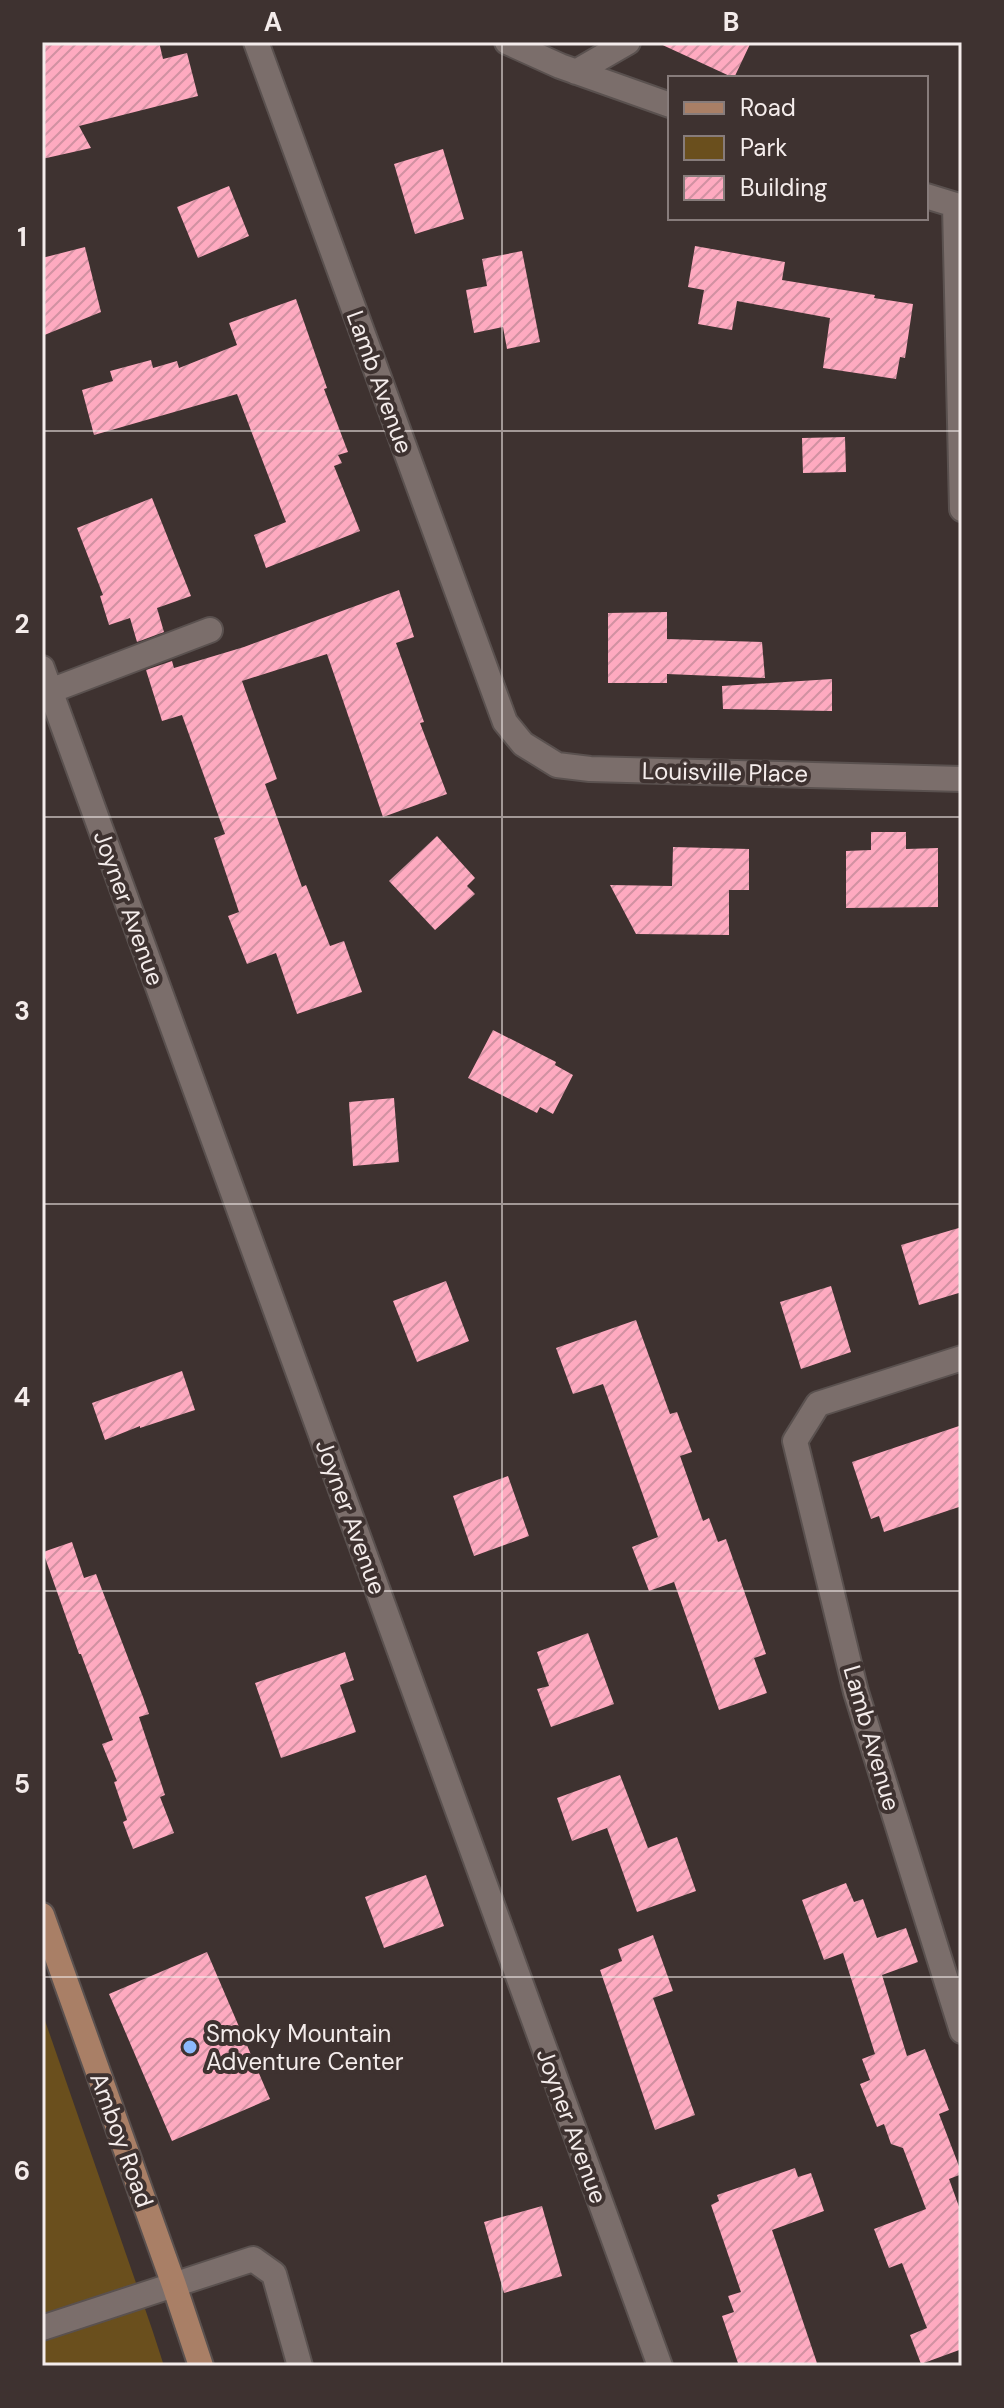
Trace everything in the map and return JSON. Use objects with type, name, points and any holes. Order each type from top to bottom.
[{"type":"main road","name":"Amboy Road","points":[[42,1915],[201,2366]]},
{"type":"street","name":"Lamb Avenue","points":[[256,42],[505,722]]},
{"type":"street","points":[[507,42],[576,72],[668,104]]},
{"type":"street","points":[[576,72],[628,42]]},
{"type":"street","points":[[928,197],[958,206],[962,509]]},
{"type":"street","points":[[46,680],[210,630]]},
{"type":"street","name":"Joyner Avenue","points":[[46,680],[660,2366]]},
{"type":"street","name":"Louisville Place","points":[[505,722],[523,744],[557,765],[590,769],[962,779]]},
{"type":"street","name":"Lamb Avenue","points":[[962,1358],[818,1404],[795,1441],[856,1692],[962,2031]]},
{"type":"street","points":[[42,2328],[253,2259],[274,2274],[300,2366]]},
{"type":"green space","points":[[42,2012],[152,2329],[164,2366],[42,2366]]},
{"type":"building","points":[[58,42],[159,42],[163,59],[187,53],[198,96],[79,126],[91,148],[42,159],[42,45]]},
{"type":"building","points":[[656,42],[751,42],[735,76]]},
{"type":"building","points":[[443,149],[464,219],[415,234],[394,164]]},
{"type":"building","points":[[229,186],[249,236],[198,258],[177,207]]},
{"type":"building","points":[[695,246],[785,262],[782,280],[913,304],[905,358],[900,357],[896,379],[823,368],[830,318],[737,301],[732,330],[698,324],[704,290],[688,287]]},
{"type":"building","points":[[85,247],[101,312],[42,336],[42,258]]},
{"type":"building","points":[[522,251],[540,342],[507,349],[503,327],[474,333],[466,290],[487,286],[482,259]]},
{"type":"building","points":[[296,299],[327,388],[324,389],[348,452],[338,455],[342,463],[334,466],[360,531],[266,568],[254,535],[286,522],[237,394],[94,435],[82,390],[113,381],[110,371],[151,360],[153,368],[177,361],[179,368],[237,345],[229,323]]},
{"type":"building","points":[[845,437],[846,472],[803,473],[802,438]]},
{"type":"building","points":[[152,498],[191,596],[157,608],[164,632],[137,642],[130,618],[109,625],[100,596],[103,595],[77,528]]},
{"type":"building","points":[[399,590],[414,637],[396,643],[424,722],[420,723],[447,794],[383,817],[327,654],[242,681],[277,779],[265,784],[302,887],[306,885],[330,946],[344,941],[362,992],[297,1014],[276,953],[247,964],[228,916],[239,912],[214,838],[225,834],[182,715],[162,721],[146,670],[172,661],[174,668],[244,647]]},
{"type":"building","points":[[667,612],[667,639],[762,642],[765,678],[667,674],[667,683],[608,683],[608,613]]},
{"type":"building","points":[[832,679],[832,711],[723,709],[722,686]]},
{"type":"building","points":[[871,832],[906,832],[906,849],[938,848],[938,907],[846,908],[846,851],[871,850]]},
{"type":"building","points":[[437,836],[475,878],[467,886],[475,894],[435,930],[389,881]]},
{"type":"building","points":[[673,847],[749,849],[749,890],[729,890],[729,935],[636,934],[610,885],[672,886]]},
{"type":"building","points":[[493,1030],[556,1062],[555,1065],[573,1075],[553,1114],[540,1107],[537,1113],[468,1078]]},
{"type":"building","points":[[394,1098],[399,1162],[353,1166],[349,1102]]},
{"type":"building","points":[[962,1227],[962,1292],[919,1305],[901,1245]]},
{"type":"building","points":[[446,1281],[469,1341],[417,1362],[393,1301]]},
{"type":"building","points":[[831,1286],[851,1352],[801,1369],[780,1302]]},
{"type":"building","points":[[636,1320],[670,1414],[677,1412],[692,1452],[680,1456],[703,1521],[709,1518],[718,1542],[726,1539],[766,1654],[754,1658],[767,1693],[719,1710],[674,1582],[649,1591],[632,1547],[658,1537],[603,1384],[573,1394],[556,1348]]},
{"type":"building","points":[[182,1371],[195,1410],[105,1440],[92,1403]]},
{"type":"building","points":[[962,1425],[962,1506],[884,1532],[879,1516],[871,1519],[852,1462]]},
{"type":"building","points":[[508,1476],[529,1536],[474,1556],[453,1496]]},
{"type":"building","points":[[72,1542],[84,1578],[96,1574],[149,1714],[139,1717],[165,1795],[160,1797],[174,1833],[133,1849],[123,1822],[127,1820],[114,1782],[117,1781],[102,1744],[113,1740],[43,1552]]},
{"type":"building","points":[[588,1633],[614,1704],[551,1727],[537,1689],[549,1686],[537,1652]]},
{"type":"building","points":[[345,1652],[354,1680],[340,1685],[356,1732],[281,1758],[255,1683]]},
{"type":"building","points":[[620,1775],[648,1848],[677,1837],[696,1891],[637,1912],[607,1828],[572,1841],[557,1798]]},
{"type":"building","points":[[426,1875],[444,1926],[384,1948],[365,1897]]},
{"type":"building","points":[[846,1883],[854,1902],[863,1899],[877,1938],[906,1928],[918,1962],[882,1975],[907,2056],[925,2049],[949,2110],[939,2114],[962,2174],[949,2179],[962,2215],[962,2349],[921,2364],[910,2335],[927,2328],[902,2263],[889,2268],[874,2229],[926,2209],[903,2148],[891,2144],[884,2124],[877,2127],[860,2084],[870,2080],[862,2059],[875,2054],[843,1953],[824,1960],[802,1900]]},
{"type":"building","points":[[653,1935],[673,1991],[653,1998],[695,2115],[655,2130],[600,1970],[622,1961],[618,1949]]},
{"type":"building","name":"Smoky Mountain Adventure Center","points":[[207,1952],[270,2099],[172,2141],[109,1994]]},
{"type":"building","points":[[795,2168],[798,2177],[811,2173],[824,2211],[772,2230],[818,2366],[739,2366],[722,2316],[734,2312],[728,2296],[741,2292],[711,2205],[719,2201],[717,2195]]},
{"type":"building","points":[[542,2206],[562,2276],[504,2293],[484,2222]]},
{"type":"place","name":"Smoky Mountain Adventure Center","points":[[190,2047]]}]
